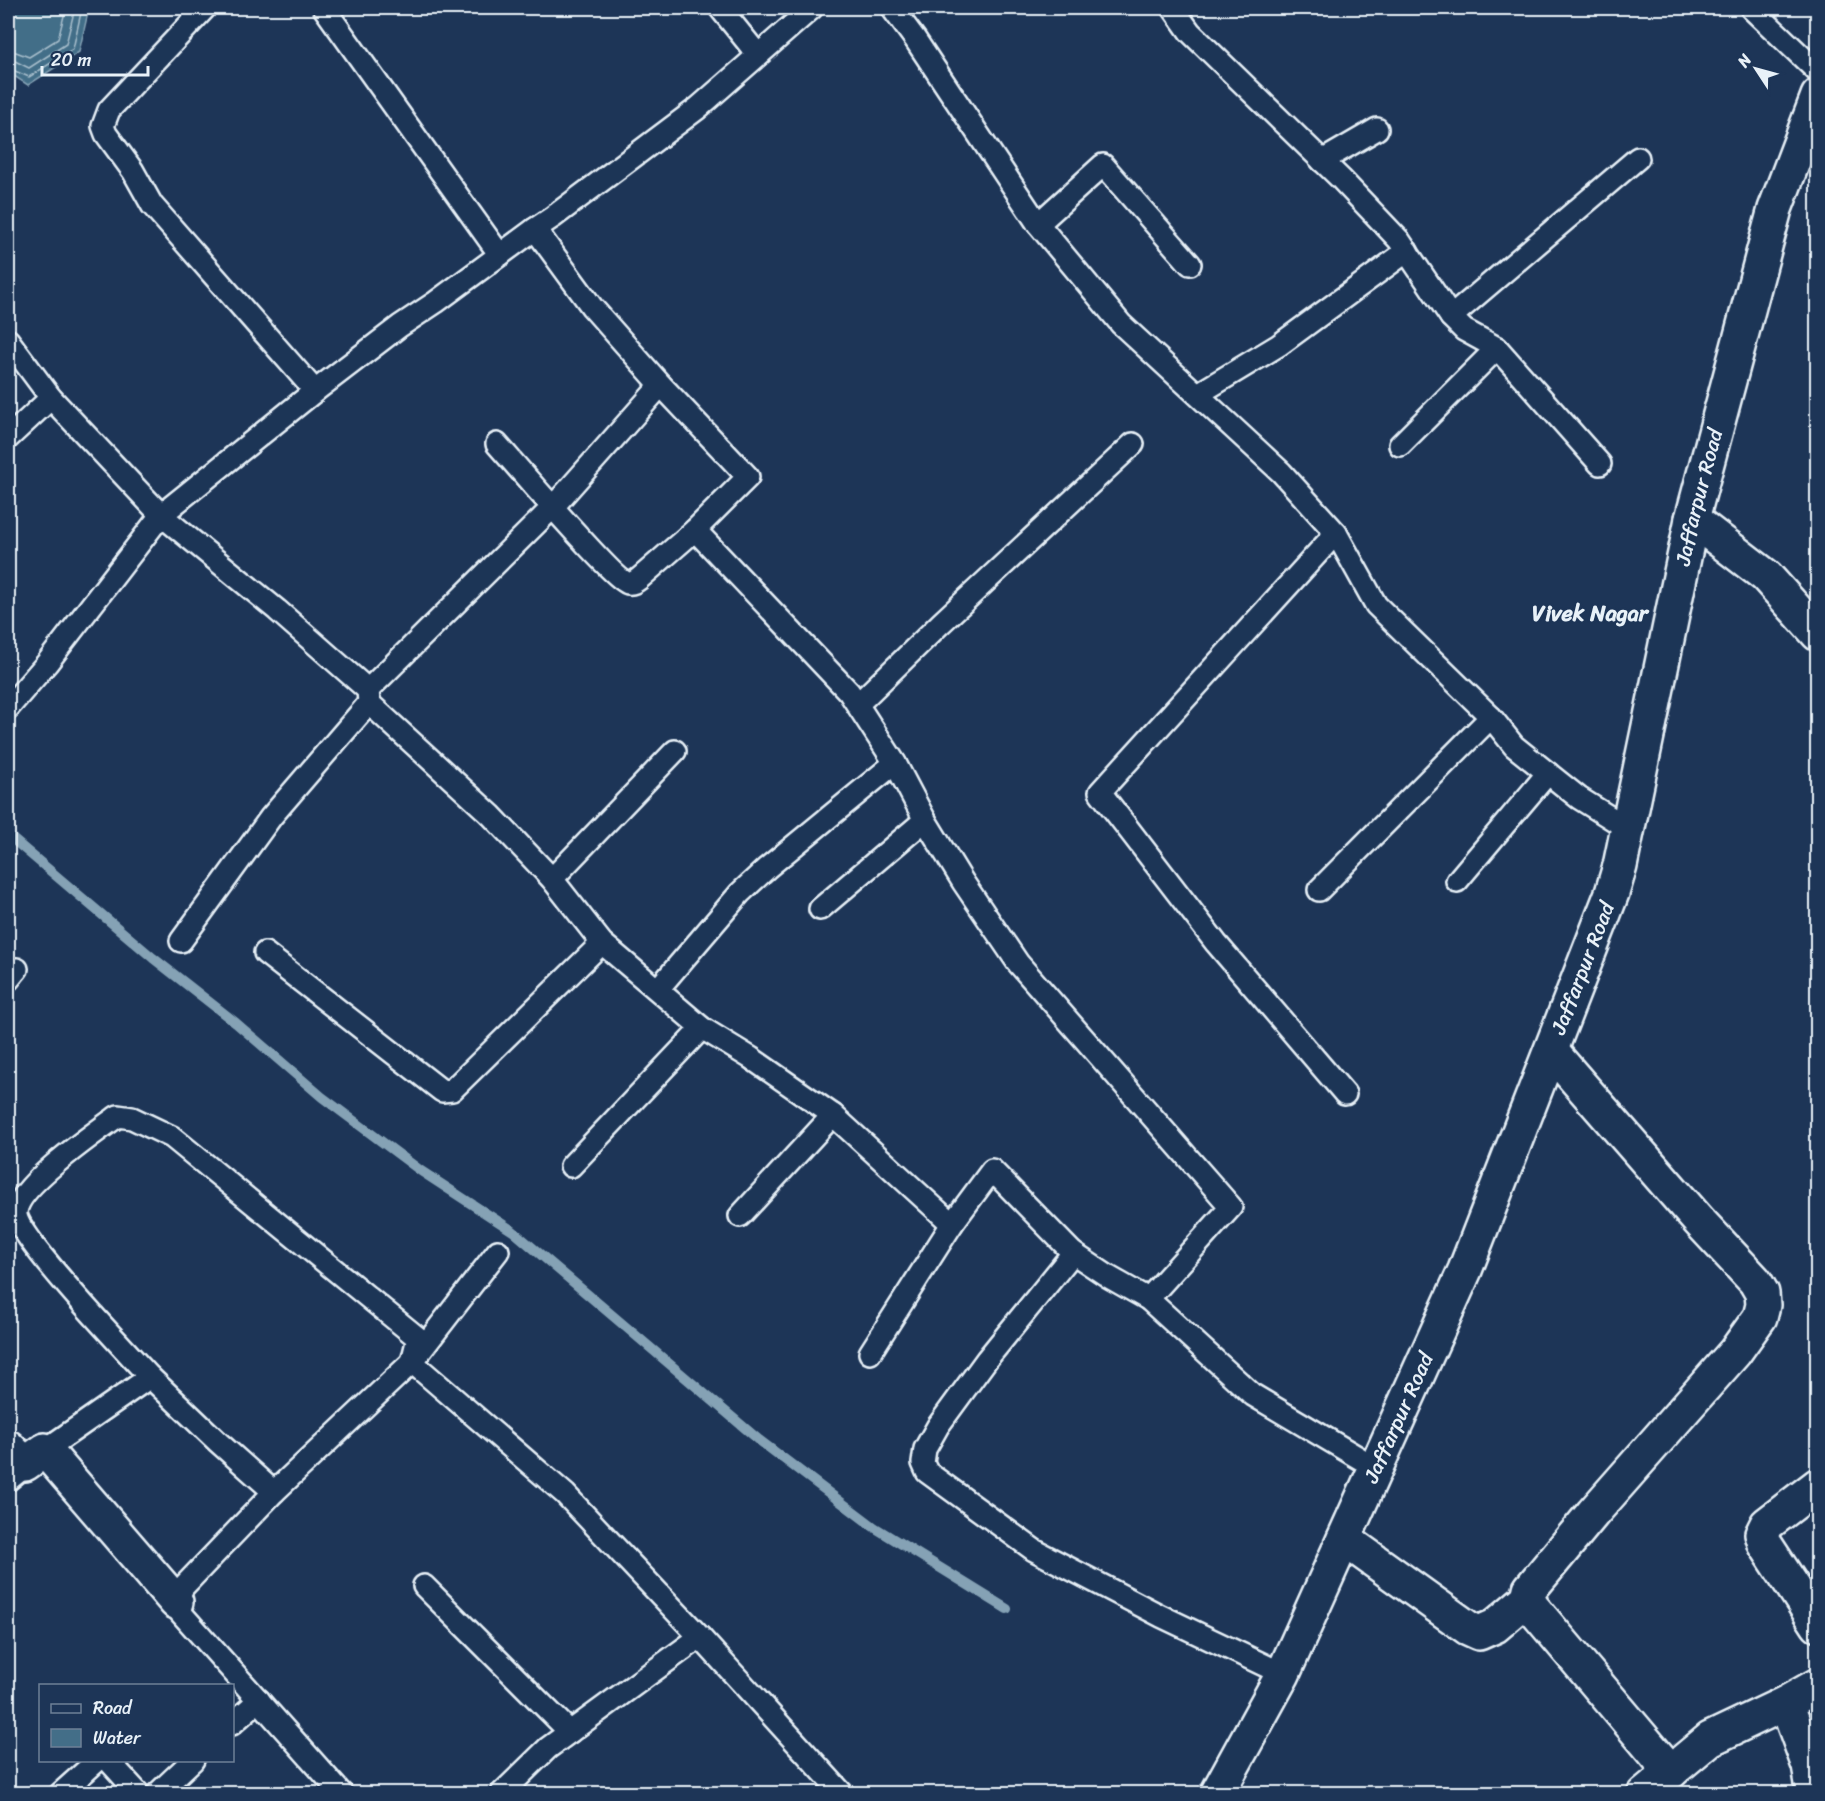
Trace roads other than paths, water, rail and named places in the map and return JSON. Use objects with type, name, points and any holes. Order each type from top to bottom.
[{"type":"street","name":"Jaffarpur Road","points":[[1218,1794],[1283,1674],[1465,1270],[1612,893],[1692,519],[1775,208],[1818,96]]},
{"type":"street","points":[[1692,519],[1766,576],[1814,620]]},
{"type":"street","points":[[1551,1051],[1699,1221],[1755,1281],[1762,1293],[1763,1305],[1760,1317],[1735,1352],[1593,1513],[1530,1589],[1528,1598],[1532,1607],[1671,1772]]},
{"type":"street","points":[[8,1447],[25,1464],[45,1450],[176,1602]]},
{"type":"street","points":[[1818,1485],[1767,1524],[1762,1534],[1765,1544],[1818,1625]]},
{"type":"street","points":[[1344,1539],[1468,1628],[1479,1633],[1495,1626],[1528,1598]]},
{"type":"street","points":[[1644,1794],[1710,1739],[1818,1685]]},
{"type":"street","points":[[1786,1703],[1809,1766],[1815,1794]]},
{"type":"lane","points":[[205,8],[108,110],[104,126],[106,134],[133,171],[152,205],[315,391]]},
{"type":"lane","points":[[324,8],[500,255]]},
{"type":"lane","points":[[720,8],[758,55]]},
{"type":"lane","points":[[8,708],[47,663],[161,515],[400,326],[553,217],[698,108],[812,8]]},
{"type":"lane","points":[[892,8],[1038,224],[1121,324],[1281,472],[1336,533],[1376,605],[1491,717],[1514,746],[1579,798],[1627,828]]},
{"type":"lane","points":[[1173,8],[1190,32],[1399,240],[1451,316],[1464,330],[1497,348],[1600,464]]},
{"type":"lane","points":[[1751,8],[1818,72]]},
{"type":"lane","points":[[1322,161],[1377,129]]},
{"type":"lane","points":[[1451,316],[1638,158]]},
{"type":"lane","points":[[1038,224],[1103,165],[1190,264]]},
{"type":"lane","points":[[497,444],[607,566],[627,583],[633,583],[640,578],[695,530],[747,477],[592,307],[535,229]]},
{"type":"lane","points":[[1198,394],[1279,345],[1407,251]]},
{"type":"lane","points":[[8,340],[51,398],[161,515],[277,610],[491,815],[552,879],[602,943],[658,988],[702,1028],[751,1058],[833,1115],[952,1224]]},
{"type":"lane","points":[[1400,445],[1497,348]]},
{"type":"lane","points":[[182,941],[271,818],[369,697],[553,507],[661,385]]},
{"type":"lane","points":[[8,438],[51,398]]},
{"type":"lane","points":[[858,704],[1133,444]]},
{"type":"lane","points":[[695,530],[849,692],[895,763],[963,882],[1018,963],[1231,1207],[1148,1299]]},
{"type":"lane","points":[[1336,533],[1100,792],[1216,943],[1345,1094]]},
{"type":"lane","points":[[1319,890],[1491,717]]},
{"type":"lane","points":[[552,879],[675,752]]},
{"type":"lane","points":[[658,988],[740,893],[767,868],[895,763]]},
{"type":"lane","points":[[1457,881],[1548,773]]},
{"type":"lane","points":[[820,909],[926,820]]},
{"type":"lane","points":[[264,953],[442,1091],[448,1092],[461,1082],[602,943]]},
{"type":"lane","points":[[571,1167],[702,1028]]},
{"type":"lane","points":[[740,1216],[833,1115]]},
{"type":"lane","points":[[274,1492],[150,1377],[54,1270],[19,1223],[16,1212],[22,1198],[62,1156],[118,1116],[132,1118],[172,1137],[418,1338],[412,1362]]},
{"type":"lane","points":[[870,1353],[952,1224],[992,1170],[1073,1253],[1148,1299],[1253,1395],[1376,1468]]},
{"type":"lane","points":[[342,1794],[180,1612],[176,1602],[183,1587],[274,1492],[412,1362],[498,1251]]},
{"type":"lane","points":[[1073,1253],[987,1359],[938,1426],[925,1449],[923,1463],[927,1472],[1034,1550],[1161,1616],[1283,1674]]},
{"type":"lane","points":[[412,1362],[565,1494],[700,1637],[843,1794]]},
{"type":"lane","points":[[8,1480],[45,1450],[150,1377]]},
{"type":"lane","points":[[424,1586],[570,1732]]},
{"type":"lane","points":[[501,1794],[548,1748],[700,1637]]},
{"type":"lane","points":[[234,1723],[259,1700]]},
{"type":"lane","points":[[60,1794],[97,1762]]},
{"type":"lane","points":[[109,1762],[139,1794]]},
{"type":"lane","points":[[157,1794],[192,1762]]},
{"type":"water","points":[[8,8],[89,8],[79,52],[28,85],[8,72]]},
{"type":"waterway","points":[[8,835],[322,1097],[421,1171],[513,1231],[759,1440],[874,1527],[1007,1609]]},
{"type":"district","name":"Vivek Nagar","points":[[1590,613]]}]
